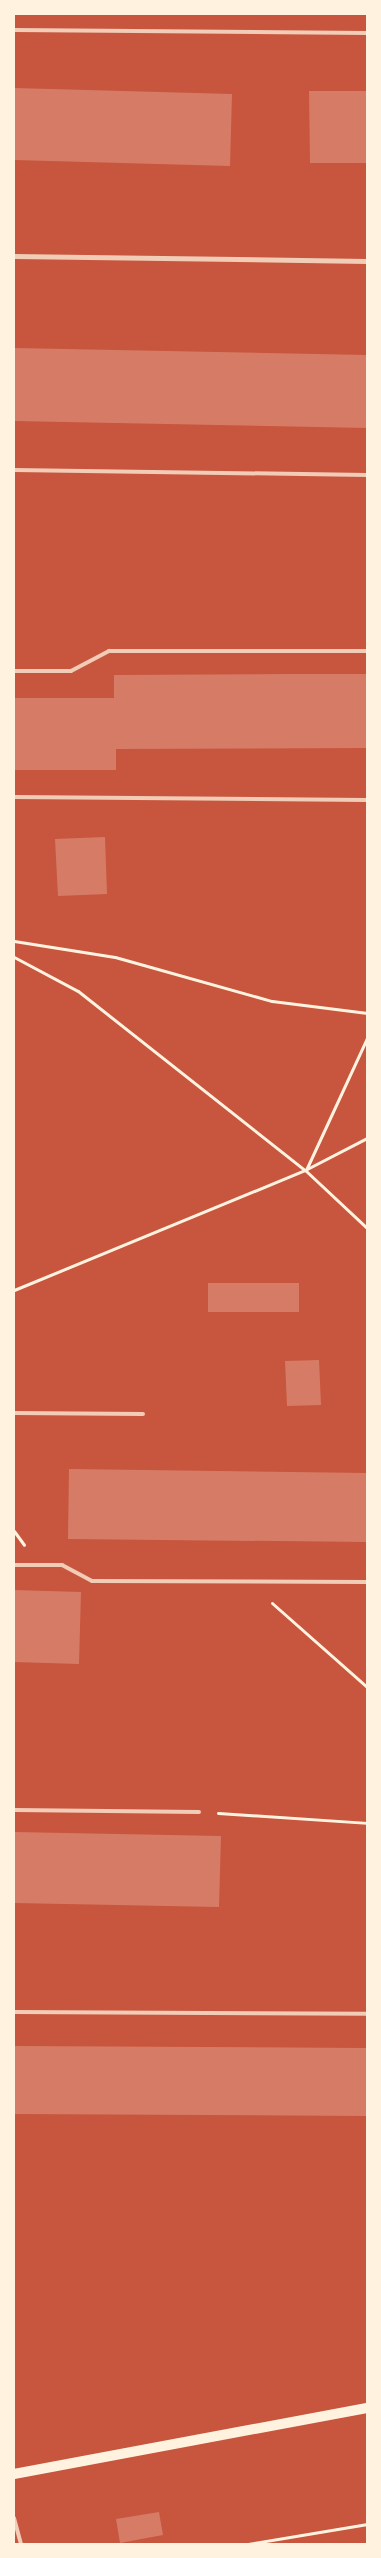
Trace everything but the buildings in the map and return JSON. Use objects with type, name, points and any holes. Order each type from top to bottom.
[{"type":"main road","points":[[14,2474],[367,2408]]},
{"type":"street","points":[[14,256],[367,261]]},
{"type":"lane","points":[[14,30],[367,34]]},
{"type":"lane","points":[[14,470],[367,475]]},
{"type":"lane","points":[[14,671],[70,671],[109,651],[367,651]]},
{"type":"lane","points":[[14,797],[367,800]]},
{"type":"lane","points":[[14,1412],[143,1414]]},
{"type":"lane","points":[[14,1565],[62,1565],[92,1581],[367,1582]]},
{"type":"lane","points":[[14,1810],[199,1812]]},
{"type":"lane","points":[[14,2012],[367,2014]]},
{"type":"lane","points":[[14,2518],[21,2544]]},
{"type":"path","points":[[14,941],[116,957],[272,1002],[367,1013]]},
{"type":"path","points":[[14,957],[78,991],[305,1170],[367,1228]]},
{"type":"path","points":[[305,1170],[367,1038]]},
{"type":"path","points":[[14,1290],[305,1170],[367,1138]]},
{"type":"path","points":[[247,1581],[367,1687]]},
{"type":"path","points":[[199,1812],[367,1823]]},
{"type":"path","points":[[248,2544],[367,2524]]}]
